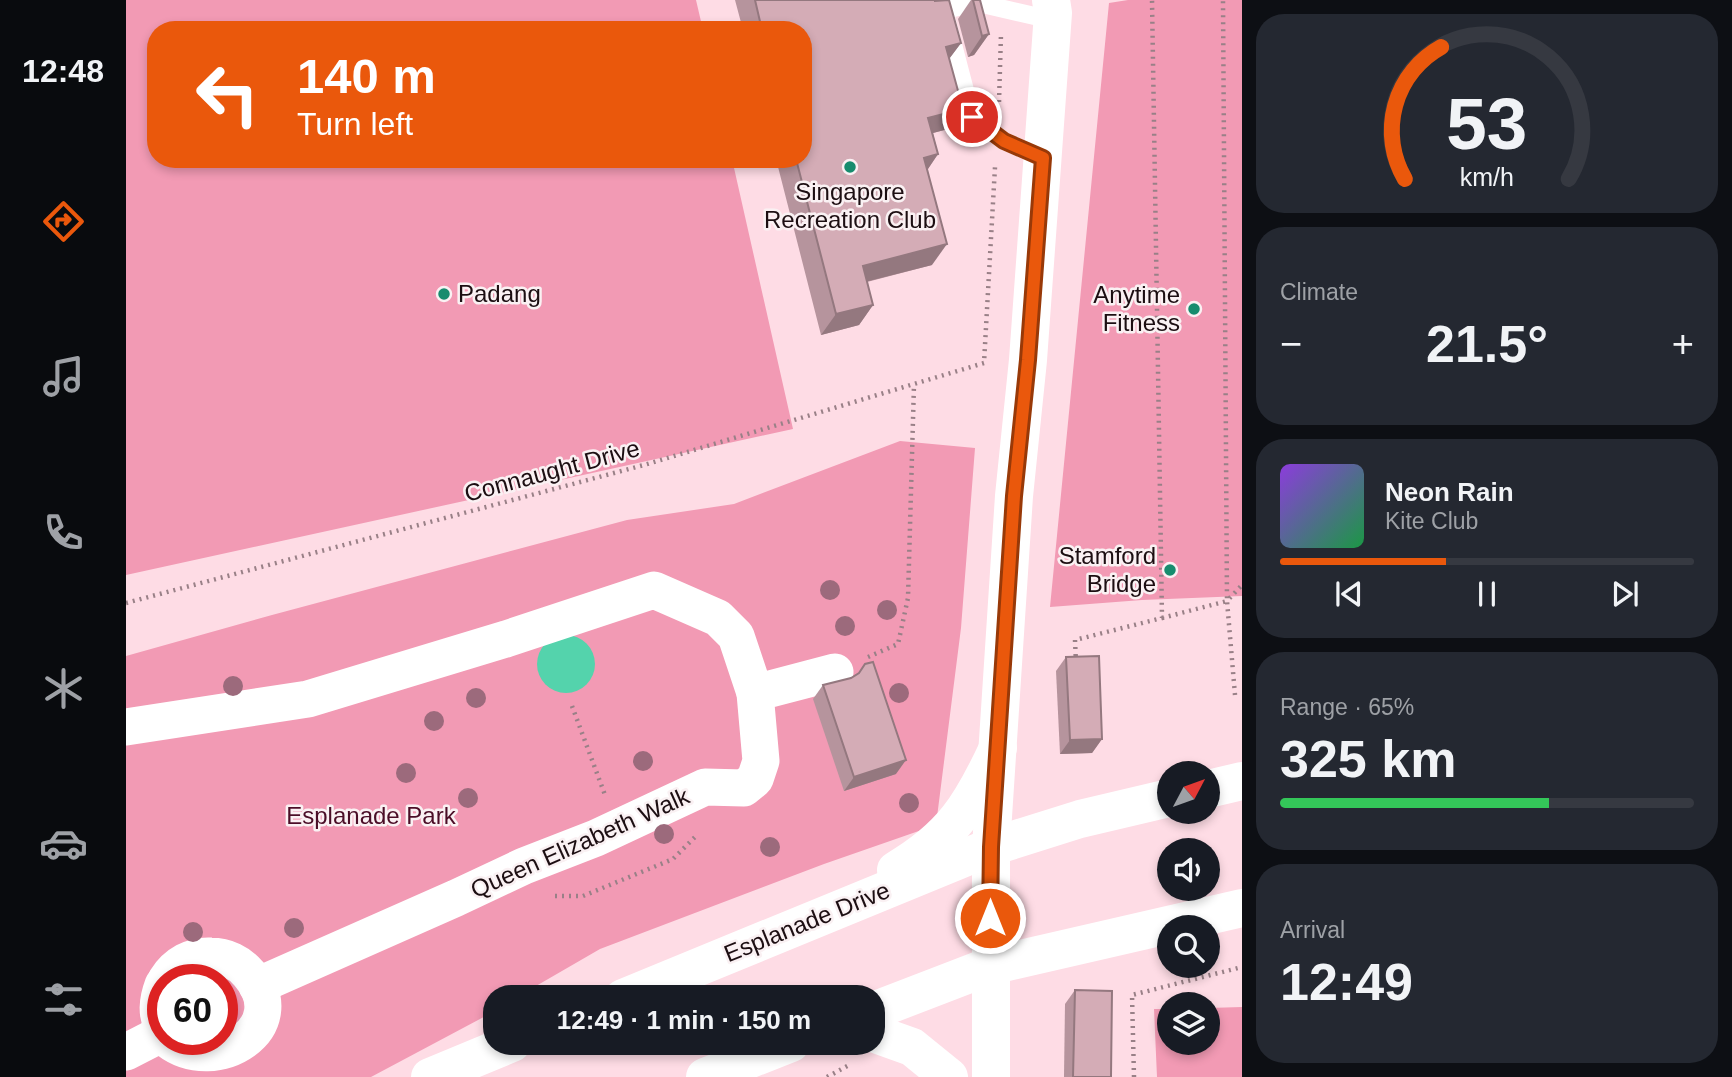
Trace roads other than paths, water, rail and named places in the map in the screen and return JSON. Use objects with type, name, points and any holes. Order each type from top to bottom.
[{"type":"main road","points":[[991,1077],[991,847],[1014,496],[1028,360],[1054,8]]},
{"type":"main road","points":[[807,922],[915,858],[951,829],[978,790],[998,748]]},
{"type":"main road","points":[[1220,786],[1242,781]]},
{"type":"main road","name":"Esplanade Drive","points":[[654,985],[991,847],[1080,819],[1157,801]]},
{"type":"main road","points":[[885,1006],[990,966],[1242,908]]},
{"type":"main road","points":[[885,1037],[912,1047],[949,1077]]},
{"type":"main road","points":[[430,1077],[483,1055]]},
{"type":"main road","points":[[705,1077],[761,1055]]},
{"type":"street","points":[[126,727],[308,699],[506,639],[654,590],[718,618],[736,636],[755,693],[835,672]]},
{"type":"street","name":"Queen Elizabeth Walk","points":[[257,986],[524,866],[596,838],[705,787],[744,788],[755,779],[761,761],[755,693]]},
{"type":"street","points":[[181,964],[197,957],[227,958],[241,965],[257,986],[262,1004],[260,1023],[254,1037],[238,1052]]},
{"type":"street","points":[[126,1052],[147,1040]]},
{"type":"street","points":[[188,1055],[198,1059],[220,1060],[231,1055]]},
{"type":"lane","points":[[1043,158],[1004,141],[972,117],[944,10],[978,3],[999,7],[1054,8]]},
{"type":"place","name":"Singapore Recreation Club","points":[[850,167]]},
{"type":"place","name":"Padang","points":[[444,294]]},
{"type":"place","name":"Anytime Fitness","points":[[1194,309]]},
{"type":"place","name":"Stamford Bridge","points":[[1170,570]]},
{"type":"park label","name":"Esplanade Park","points":[[371,816]]}]
